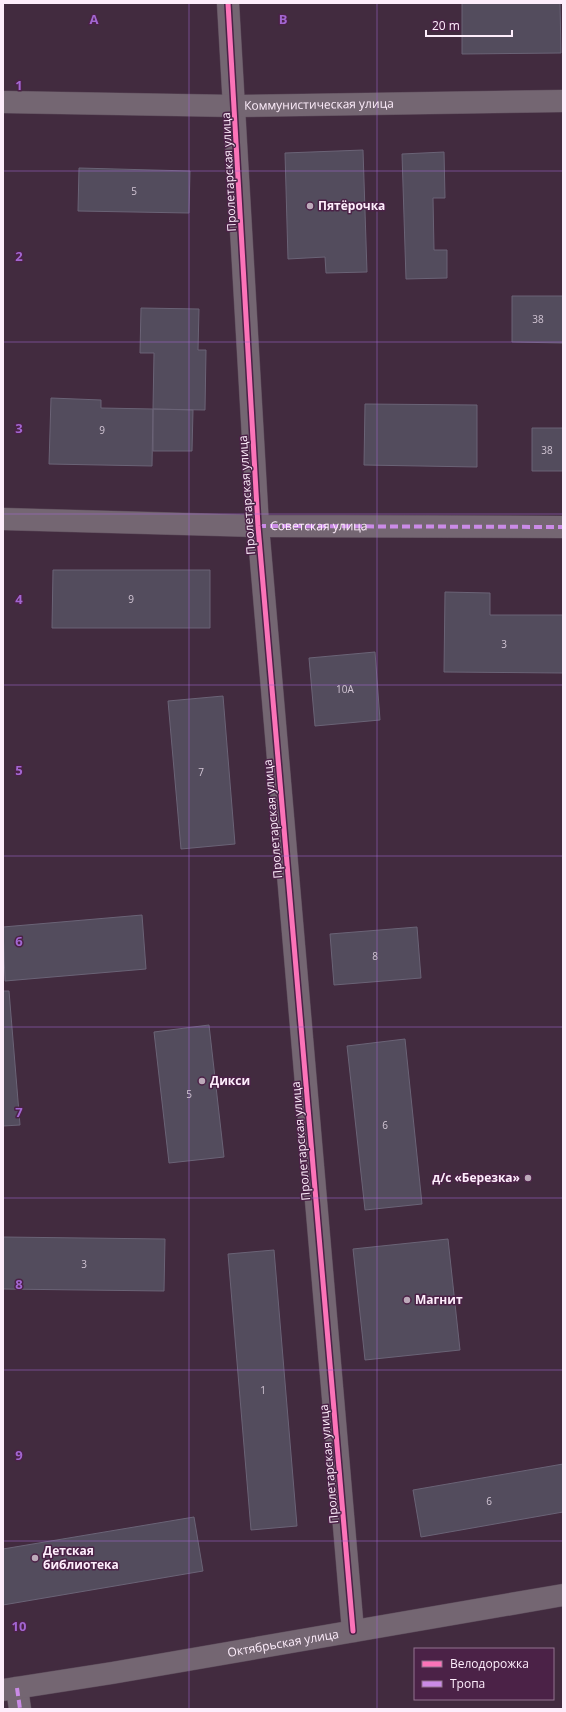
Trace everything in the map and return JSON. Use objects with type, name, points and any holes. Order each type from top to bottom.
[{"type":"street","name":"Пролетарская улица","points":[[228,3],[258,526],[353,1631]]},
{"type":"street","name":"Коммунистическая улица","points":[[3,102],[235,106],[563,101]]},
{"type":"street","name":"Советская улица","points":[[3,519],[258,526],[563,527]]},
{"type":"street","name":"Октябрьская улица","points":[[10,1689],[120,1672],[563,1595]]},
{"type":"street","points":[[10,1689],[20,1709]]},
{"type":"building","points":[[462,3],[560,3],[561,53],[462,54]]},
{"type":"building","points":[[363,150],[367,272],[326,273],[325,257],[288,259],[285,153]]},
{"type":"building","points":[[444,152],[445,198],[433,198],[434,250],[447,250],[447,278],[406,279],[402,154]]},
{"type":"building","points":[[79,168],[190,171],[189,213],[78,211]]},
{"type":"building","points":[[512,296],[563,296],[563,343],[512,342]]},
{"type":"building","points":[[141,308],[199,309],[198,350],[206,350],[205,410],[153,409],[154,353],[140,353]]},
{"type":"building","points":[[51,398],[101,400],[101,408],[153,409],[152,466],[49,464]]},
{"type":"building","points":[[365,404],[477,405],[477,467],[364,465]]},
{"type":"building","points":[[153,409],[193,410],[192,451],[153,451]]},
{"type":"building","points":[[532,428],[563,428],[563,471],[532,471]]},
{"type":"building","points":[[53,570],[210,570],[210,628],[52,628]]},
{"type":"building","points":[[445,592],[490,593],[490,615],[563,615],[563,673],[444,672]]},
{"type":"building","points":[[375,652],[380,720],[315,726],[309,658]]},
{"type":"building","points":[[223,696],[235,844],[181,849],[168,701]]},
{"type":"building","points":[[142,915],[146,969],[5,981],[3,927]]},
{"type":"building","points":[[417,927],[421,978],[334,985],[330,934]]},
{"type":"building","points":[[3,991],[9,991],[20,1125],[3,1126]]},
{"type":"building","points":[[209,1025],[224,1157],[169,1163],[154,1032]]},
{"type":"building","points":[[405,1039],[422,1204],[365,1210],[347,1046]]},
{"type":"building","points":[[3,1237],[165,1239],[164,1291],[3,1289]]},
{"type":"building","name":"Магнит","points":[[448,1239],[460,1350],[365,1360],[353,1249]]},
{"type":"building","points":[[274,1250],[297,1526],[251,1530],[228,1254]]},
{"type":"building","points":[[563,1464],[563,1512],[421,1537],[413,1490]]},
{"type":"building","points":[[194,1517],[203,1571],[3,1605],[3,1549]]},
{"type":"marked path","points":[[258,526],[563,527]]},
{"type":"marked path","points":[[17,1688],[20,1709]]},
{"type":"cycle path","points":[[228,3],[258,526],[353,1631]]},
{"type":"place","name":"Пятёрочка","points":[[310,206]]},
{"type":"place","name":"Дикси","points":[[202,1081]]},
{"type":"place","name":"д/с «Березка»","points":[[528,1178]]},
{"type":"place","name":"Магнит","points":[[407,1300]]},
{"type":"place","name":"Детская библиотека","points":[[35,1558]]}]
